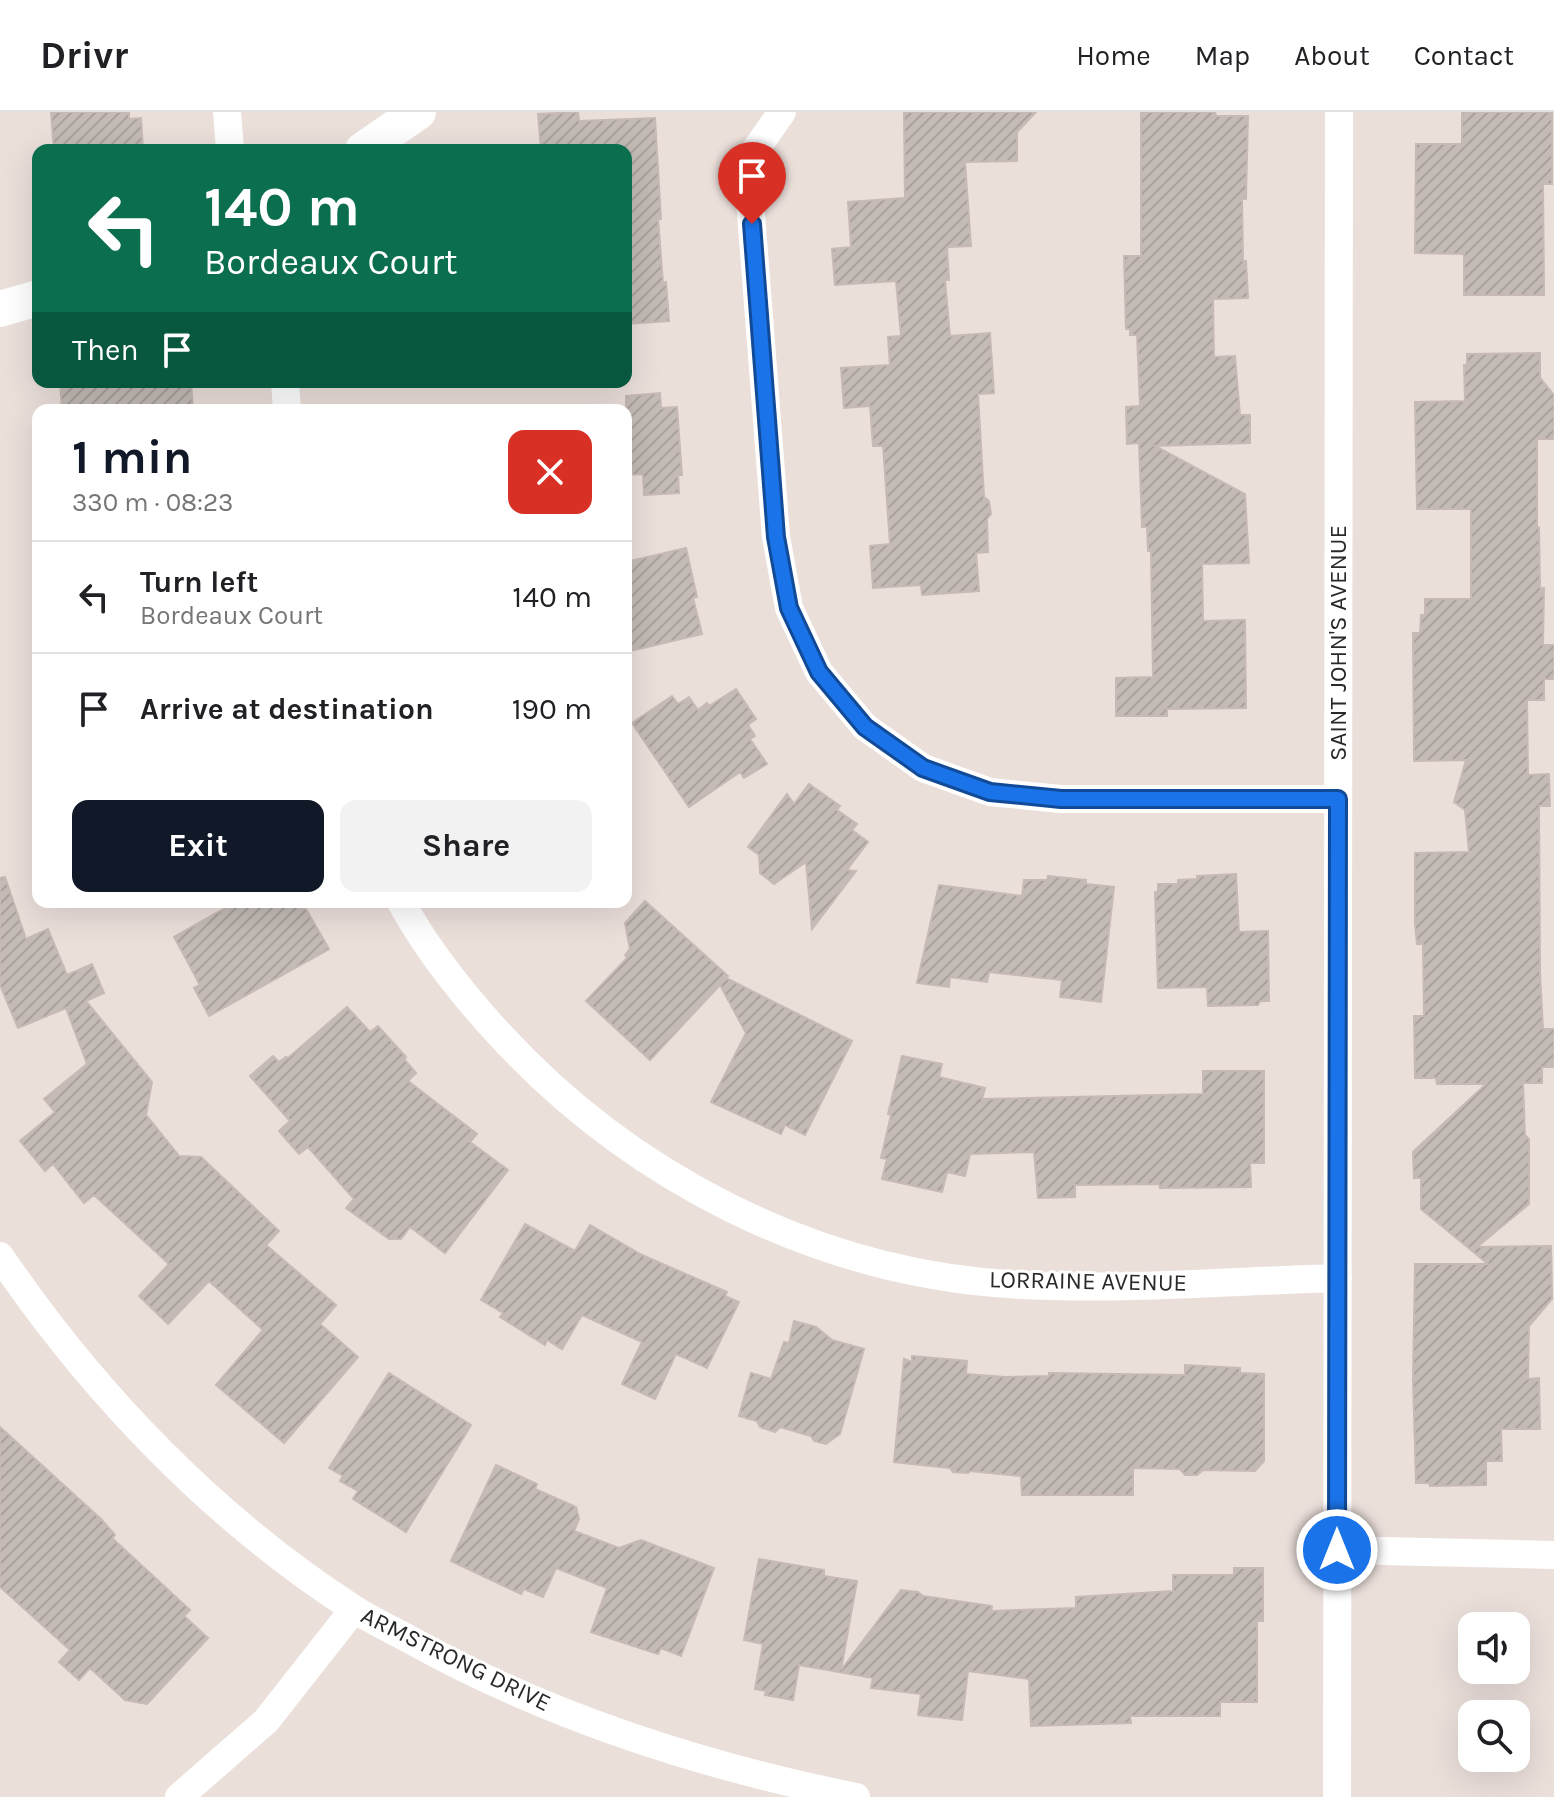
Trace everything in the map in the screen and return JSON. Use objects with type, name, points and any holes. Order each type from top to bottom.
[{"type":"street","points":[[227,112],[230,144]]},
{"type":"street","points":[[372,144],[418,112]]},
{"type":"street","points":[[782,112],[747,162],[776,537],[789,608],[819,672],[865,727],[923,768],[990,792],[1061,799],[1338,799]]},
{"type":"street","name":"SAINT JOHN'S AVENUE","points":[[1337,1797],[1339,112]]},
{"type":"street","points":[[0,309],[32,300]]},
{"type":"street","name":"LORRAINE AVENUE","points":[[405,908],[461,992],[524,1062],[593,1124],[670,1177],[752,1220],[839,1252],[914,1271],[1022,1285],[1338,1278]]},
{"type":"street","name":"ARMSTRONG DRIVE","points":[[0,1256],[76,1359],[160,1452],[254,1535],[354,1609],[454,1663],[584,1720],[664,1750],[774,1780],[856,1797]]},
{"type":"street","points":[[1337,1550],[1554,1555]]},
{"type":"street","points":[[179,1797],[266,1721],[354,1609]]},
{"type":"building","points":[[51,112],[129,112],[129,119],[141,118],[143,144],[54,144]]},
{"type":"building","points":[[578,112],[579,121],[655,118],[661,219],[658,219],[669,321],[632,324],[632,144],[540,144],[538,114]]},
{"type":"building","points":[[904,112],[1036,112],[1017,132],[1017,161],[965,162],[971,246],[947,247],[949,280],[945,280],[950,336],[990,333],[994,393],[978,394],[984,497],[989,501],[991,514],[987,519],[988,552],[976,553],[979,591],[922,595],[921,585],[873,588],[870,546],[890,544],[883,446],[873,446],[870,406],[844,408],[841,368],[890,365],[888,337],[901,336],[896,281],[835,285],[832,249],[851,247],[848,202],[905,198]]},
{"type":"building","points":[[1141,112],[1215,112],[1216,116],[1248,116],[1246,199],[1242,199],[1243,261],[1246,261],[1248,298],[1213,299],[1214,357],[1235,356],[1240,415],[1250,415],[1250,443],[1155,446],[1245,494],[1249,563],[1202,564],[1203,621],[1245,620],[1246,708],[1167,709],[1167,716],[1116,716],[1116,678],[1153,677],[1151,551],[1148,551],[1147,527],[1142,527],[1139,443],[1127,444],[1126,407],[1140,406],[1137,335],[1130,335],[1130,329],[1126,329],[1124,256],[1141,256]]},
{"type":"building","points":[[1462,112],[1552,112],[1552,184],[1543,184],[1544,295],[1464,295],[1464,254],[1415,253],[1416,144],[1462,144]]},
{"type":"building","points":[[1540,353],[1540,378],[1554,395],[1554,439],[1537,439],[1537,526],[1540,588],[1544,588],[1543,645],[1554,645],[1554,679],[1544,679],[1544,700],[1527,700],[1528,775],[1549,774],[1550,806],[1539,806],[1540,973],[1543,1029],[1554,1029],[1554,1067],[1542,1067],[1542,1083],[1523,1083],[1525,1135],[1529,1139],[1529,1204],[1477,1247],[1551,1246],[1552,1299],[1529,1326],[1528,1379],[1539,1378],[1540,1429],[1501,1429],[1502,1461],[1486,1461],[1486,1485],[1430,1486],[1429,1483],[1416,1483],[1413,1380],[1415,1264],[1488,1264],[1421,1209],[1421,1178],[1414,1178],[1413,1152],[1486,1084],[1437,1084],[1436,1078],[1415,1078],[1414,1016],[1424,1016],[1423,944],[1417,944],[1415,924],[1415,853],[1469,852],[1465,810],[1454,802],[1466,760],[1414,761],[1413,633],[1420,633],[1425,599],[1471,599],[1471,509],[1417,509],[1415,402],[1465,401],[1464,365],[1467,365],[1467,354]]},
{"type":"building","points":[[60,388],[191,388],[193,404],[62,404]]},
{"type":"building","points":[[660,393],[661,408],[677,407],[682,475],[678,475],[679,493],[644,495],[643,474],[632,475],[632,404],[626,404],[626,396]]},
{"type":"building","points":[[686,548],[702,634],[632,651],[632,561]]},
{"type":"building","points":[[736,689],[756,719],[748,725],[755,736],[750,739],[767,764],[744,778],[740,772],[689,807],[632,723],[672,696],[678,704],[689,697],[698,710]]},
{"type":"building","points":[[809,784],[840,806],[837,810],[857,824],[852,830],[868,842],[847,870],[856,871],[812,929],[806,862],[774,884],[760,873],[759,855],[748,847],[787,794],[794,804]]},
{"type":"building","points":[[1236,874],[1239,932],[1268,931],[1269,1001],[1260,1001],[1258,1005],[1208,1006],[1207,987],[1158,988],[1155,892],[1158,892],[1158,884],[1178,884],[1178,880],[1197,879],[1197,876]]},
{"type":"building","points":[[1048,876],[1114,887],[1101,1002],[1060,997],[1062,980],[989,972],[987,982],[950,977],[949,987],[917,983],[939,885],[1022,896],[1024,880],[1047,880]]},
{"type":"building","points":[[5,877],[26,939],[48,929],[67,975],[92,964],[104,993],[86,1001],[152,1082],[146,1115],[179,1156],[201,1157],[279,1231],[266,1245],[336,1305],[320,1324],[358,1357],[284,1443],[216,1385],[263,1330],[209,1281],[168,1324],[139,1296],[169,1264],[94,1195],[84,1203],[53,1164],[45,1171],[20,1141],[55,1112],[44,1099],[87,1064],[66,1008],[18,1028],[0,985],[0,878]]},
{"type":"building","points":[[645,901],[728,976],[726,978],[852,1041],[805,1135],[785,1125],[781,1134],[711,1102],[746,1033],[720,985],[650,1060],[586,1001],[627,958],[625,955],[630,949],[625,923]]},
{"type":"building","points":[[225,908],[305,908],[329,949],[209,1016],[194,988],[200,985],[174,937]]},
{"type":"building","points":[[347,1007],[370,1032],[378,1026],[416,1073],[408,1081],[477,1134],[470,1142],[508,1170],[445,1253],[410,1227],[401,1239],[389,1239],[346,1208],[354,1199],[308,1147],[299,1154],[279,1131],[290,1121],[250,1076],[273,1056],[279,1062],[288,1058]]},
{"type":"building","points":[[902,1056],[942,1064],[939,1077],[985,1088],[982,1099],[1203,1094],[1203,1071],[1264,1071],[1264,1163],[1250,1163],[1251,1187],[1075,1185],[1075,1197],[1038,1198],[1034,1152],[970,1154],[965,1176],[947,1172],[942,1192],[882,1179],[887,1159],[881,1158],[891,1115],[888,1114]]},
{"type":"building","points":[[525,1224],[575,1251],[590,1225],[642,1255],[727,1292],[725,1296],[739,1302],[707,1368],[676,1354],[655,1399],[622,1384],[642,1342],[582,1315],[562,1349],[547,1340],[545,1345],[500,1317],[503,1313],[481,1300]]},
{"type":"building","points":[[794,1321],[816,1327],[832,1340],[864,1349],[840,1434],[826,1444],[780,1427],[775,1432],[760,1427],[757,1421],[739,1416],[751,1373],[771,1379],[784,1342],[789,1343]]},
{"type":"building","points":[[912,1356],[967,1361],[966,1374],[1005,1377],[1049,1376],[1049,1373],[1185,1375],[1185,1365],[1240,1368],[1240,1373],[1264,1374],[1264,1461],[1255,1471],[1203,1470],[1197,1475],[1185,1475],[1180,1469],[1133,1468],[1133,1495],[1022,1495],[1021,1476],[953,1472],[950,1468],[894,1462],[904,1359],[912,1362]]},
{"type":"building","points":[[389,1373],[471,1425],[406,1532],[353,1499],[358,1491],[340,1481],[343,1476],[329,1468]]},
{"type":"building","points":[[0,1427],[102,1520],[115,1535],[112,1538],[190,1610],[184,1616],[208,1638],[147,1704],[125,1700],[90,1668],[79,1680],[59,1662],[70,1650],[0,1587]]},
{"type":"building","points":[[496,1465],[537,1484],[535,1489],[576,1507],[579,1519],[574,1531],[619,1548],[641,1540],[714,1568],[681,1656],[661,1648],[658,1654],[591,1632],[607,1588],[556,1568],[543,1597],[524,1589],[521,1594],[451,1561]]},
{"type":"building","points":[[759,1559],[824,1570],[824,1576],[857,1581],[841,1670],[901,1590],[992,1606],[991,1611],[1076,1608],[1076,1597],[1173,1591],[1173,1575],[1234,1575],[1234,1568],[1263,1568],[1263,1621],[1257,1621],[1257,1702],[1220,1702],[1220,1716],[1130,1716],[1131,1723],[1031,1726],[1029,1679],[968,1671],[962,1720],[918,1715],[921,1694],[871,1688],[873,1678],[799,1665],[793,1700],[765,1695],[766,1691],[755,1689],[763,1644],[744,1640]]},
{"type":"route","points":[[752,224],[776,537],[789,608],[819,672],[865,727],[923,768],[990,792],[1061,799],[1338,799],[1337,1550]]}]
